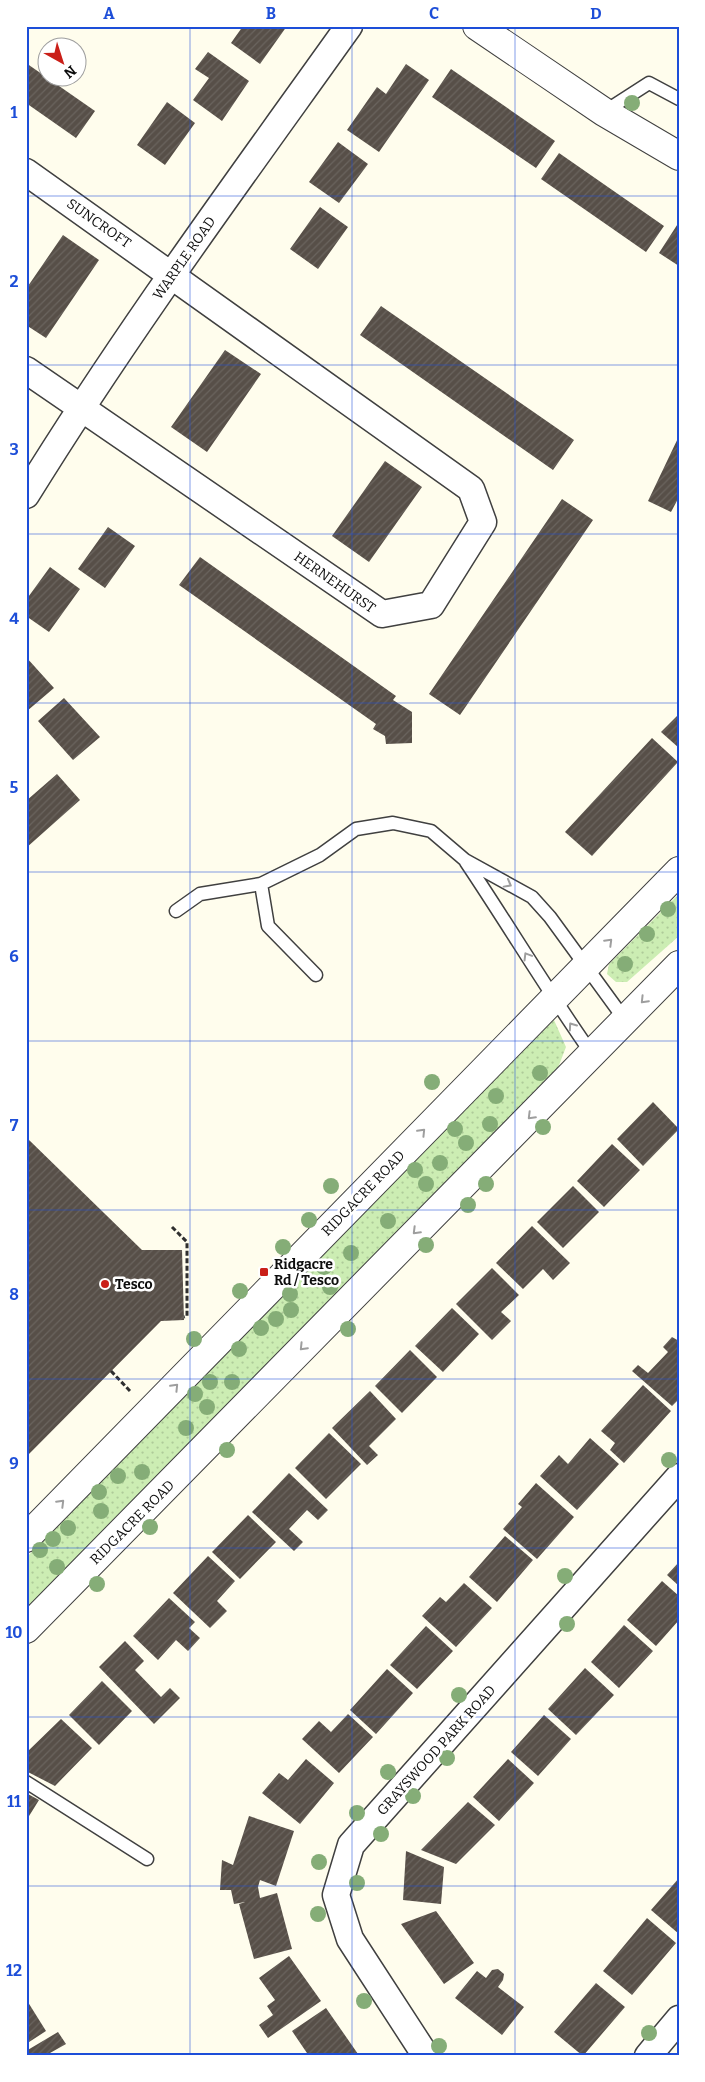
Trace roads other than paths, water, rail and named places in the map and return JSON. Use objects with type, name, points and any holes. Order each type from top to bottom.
[{"type":"street","name":"WARPLE ROAD","points":[[26,495],[81,406],[172,273],[349,26]]},
{"type":"street","points":[[477,26],[604,112],[679,156]]},
{"type":"street","name":"SUNCROFT","points":[[26,172],[172,273]]},
{"type":"street","name":"HERNEHURST","points":[[81,406],[382,614],[431,605],[483,522],[471,489],[172,273]]},
{"type":"street","points":[[26,370],[81,406]]},
{"type":"street","name":"RIDGACRE ROAD","points":[[26,1538],[552,998],[679,871]]},
{"type":"street","name":"RIDGACRE ROAD","points":[[26,1629],[679,965]]},
{"type":"street","name":"GRAYSWOOD PARK ROAD","points":[[426,2056],[350,1939],[336,1895],[351,1845],[679,1477]]},
{"type":"street","points":[[648,2056],[679,2019]]},
{"type":"lane","points":[[604,112],[649,83],[679,99]]},
{"type":"lane","points":[[176,911],[200,894],[261,884],[320,855],[356,829],[393,823],[431,831],[465,860],[532,897],[550,917],[625,1020]]},
{"type":"lane","points":[[465,860],[502,915],[552,998],[592,1054]]},
{"type":"lane","points":[[261,884],[268,926],[316,975]]},
{"type":"lane","points":[[26,1782],[147,1858]]},
{"type":"place","name":"Ridgacre Rd / Tesco","points":[[264,1272]]},
{"type":"place","name":"Tesco","points":[[105,1284]]}]
